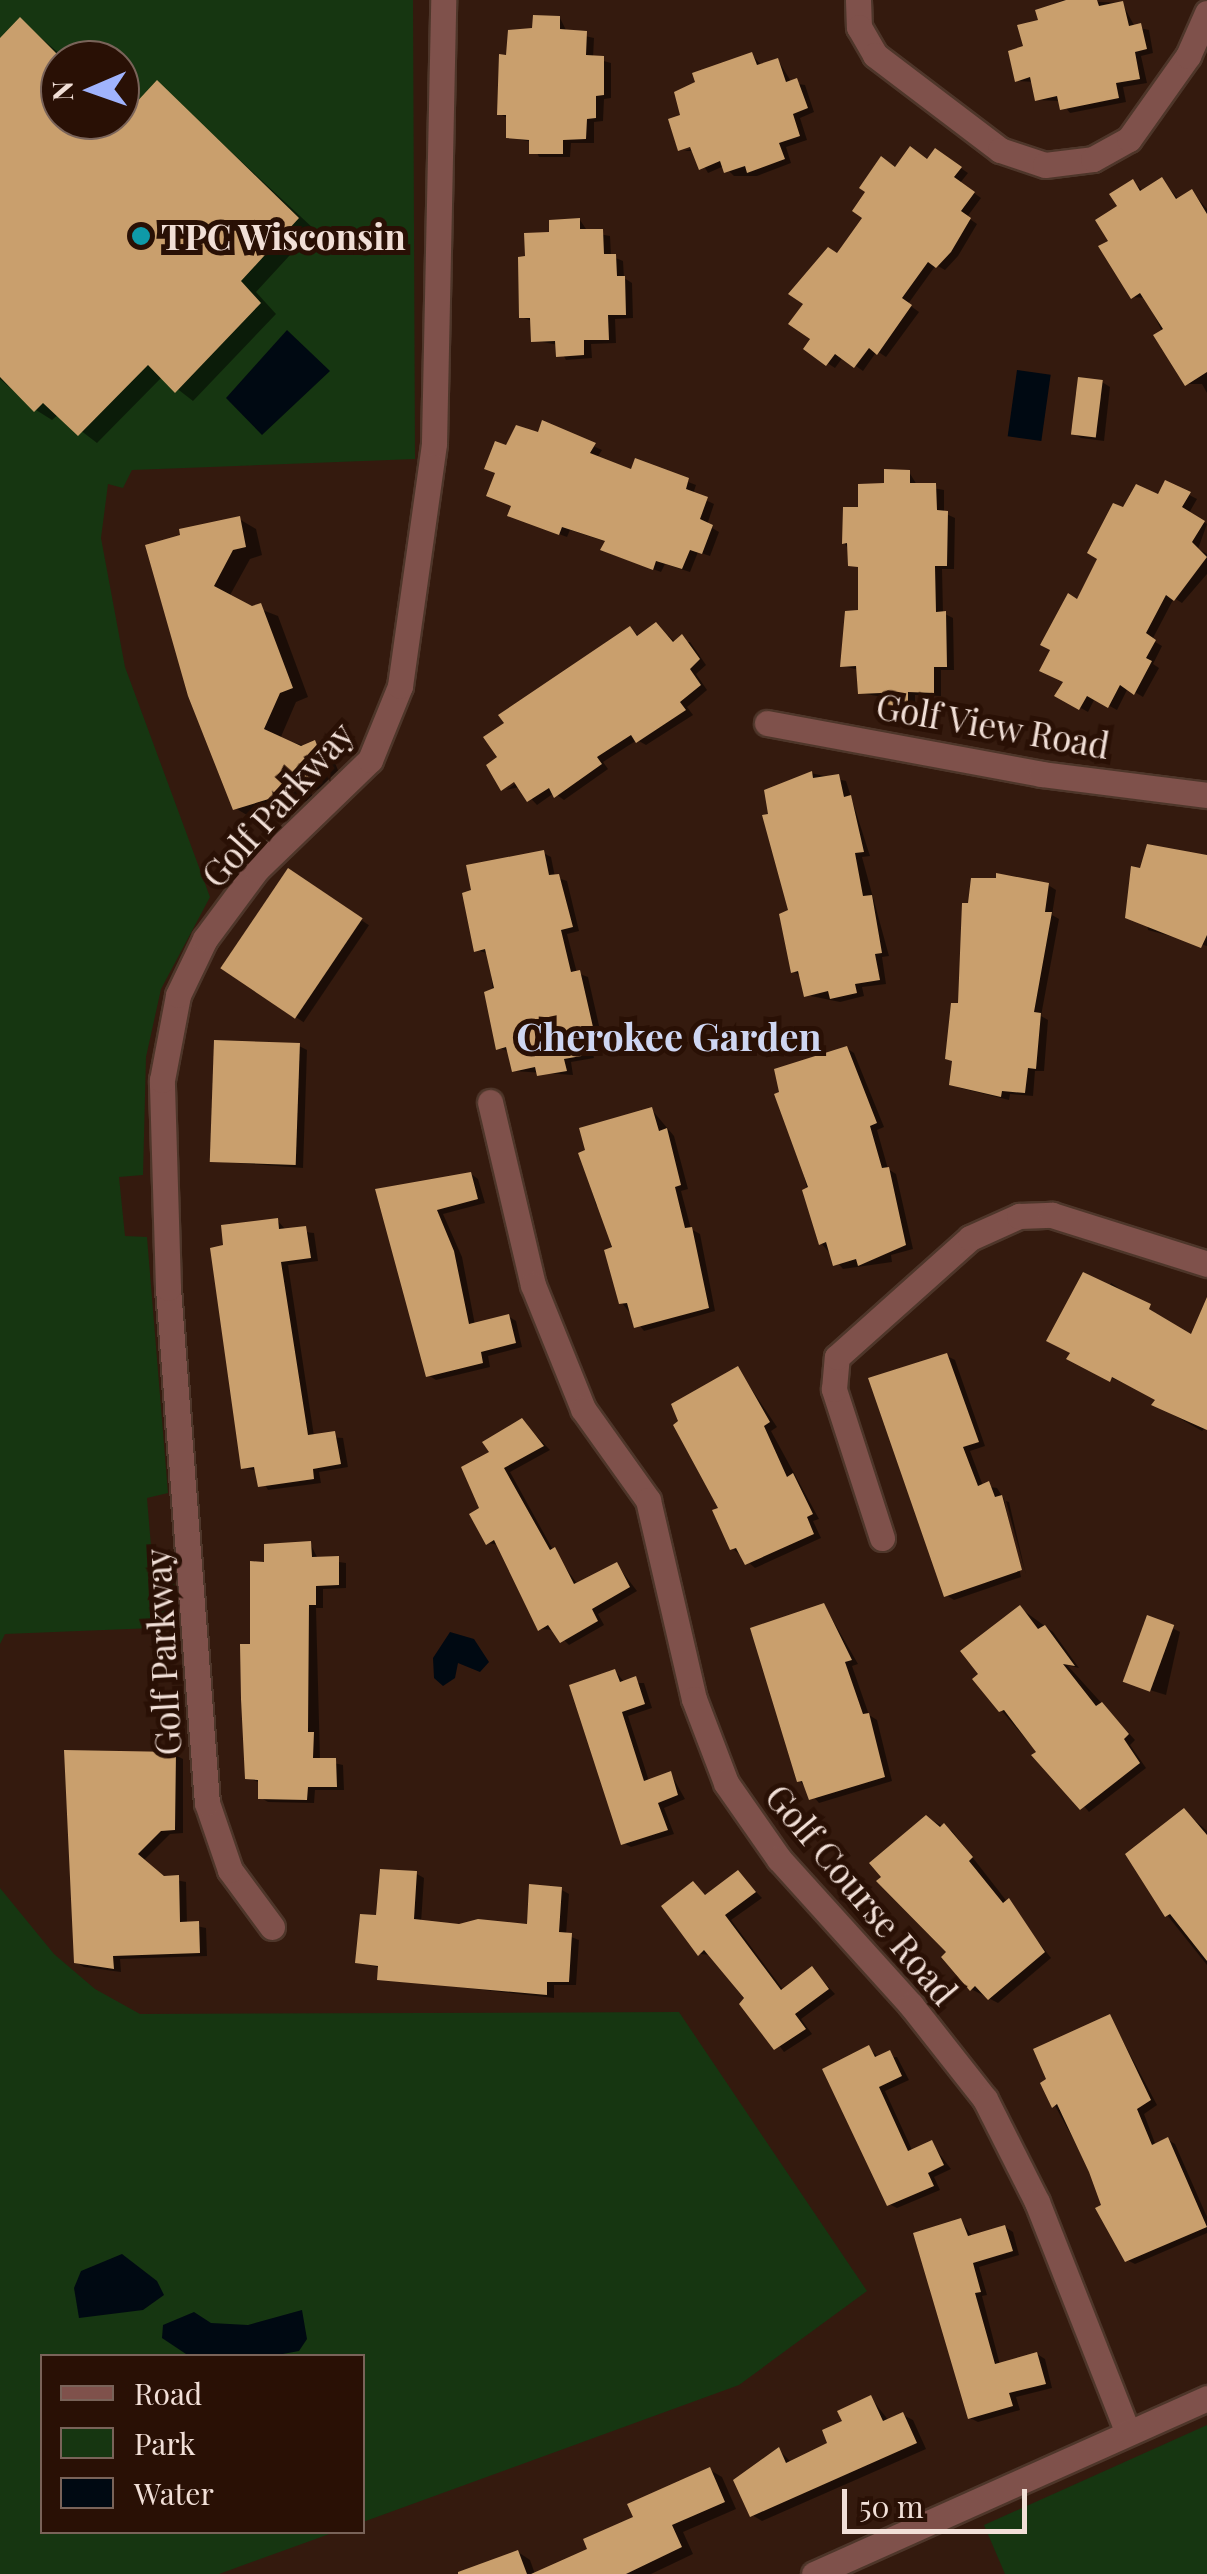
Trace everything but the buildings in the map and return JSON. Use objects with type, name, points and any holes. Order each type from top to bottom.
[{"type":"street","name":"Golf Parkway","points":[[272,1926],[230,1870],[207,1803],[168,1288],[162,1080],[178,995],[204,939],[258,869],[370,760],[400,686],[434,443],[442,0]]},
{"type":"street","points":[[858,0],[859,28],[875,55],[1000,150],[1045,164],[1093,159],[1129,139],[1188,56],[1207,12]]},
{"type":"street","name":"Golf View Road","points":[[767,723],[1041,774],[1207,794]]},
{"type":"street","name":"Golf Course Road","points":[[490,1102],[533,1285],[583,1409],[648,1500],[694,1699],[726,1782],[780,1859],[911,2005],[984,2099],[1037,2202],[1128,2433]]},
{"type":"street","points":[[882,1538],[834,1389],[837,1356],[970,1238],[1020,1216],[1052,1215],[1207,1264]]},
{"type":"street","points":[[814,2574],[1207,2398]]},
{"type":"green space","name":"TPC Wisconsin","points":[[0,0],[413,0],[415,459],[132,470],[123,488],[108,484],[101,538],[125,667],[210,897],[161,989],[146,1057],[143,1175],[119,1177],[125,1236],[147,1237],[168,1493],[147,1498],[152,1558],[172,1558],[178,1627],[5,1634],[0,1644]]},
{"type":"green space","points":[[0,1888],[54,1954],[95,1989],[140,2014],[679,2012],[867,2291],[739,2385],[365,2521],[365,2354],[40,2354],[40,2534],[329,2534],[219,2574],[0,2574]]},
{"type":"green space","points":[[1207,2425],[1207,2574],[1005,2574],[984,2525]]},
{"type":"water","points":[[287,330],[330,371],[262,435],[226,398]]},
{"type":"water","points":[[1017,370],[1051,375],[1041,441],[1008,436]]},
{"type":"water","points":[[450,1632],[474,1639],[489,1662],[480,1672],[458,1663],[455,1678],[443,1686],[434,1678],[433,1658]]},
{"type":"water","points":[[122,2254],[157,2281],[164,2295],[143,2310],[79,2318],[74,2288],[81,2271]]},
{"type":"water","points":[[302,2310],[307,2339],[299,2351],[283,2354],[186,2354],[162,2338],[163,2325],[194,2312],[211,2323],[248,2325]]},
{"type":"place","name":"TPC Wisconsin","points":[[141,236]]},
{"type":"district","name":"Cherokee Garden","points":[[669,1036]]}]
